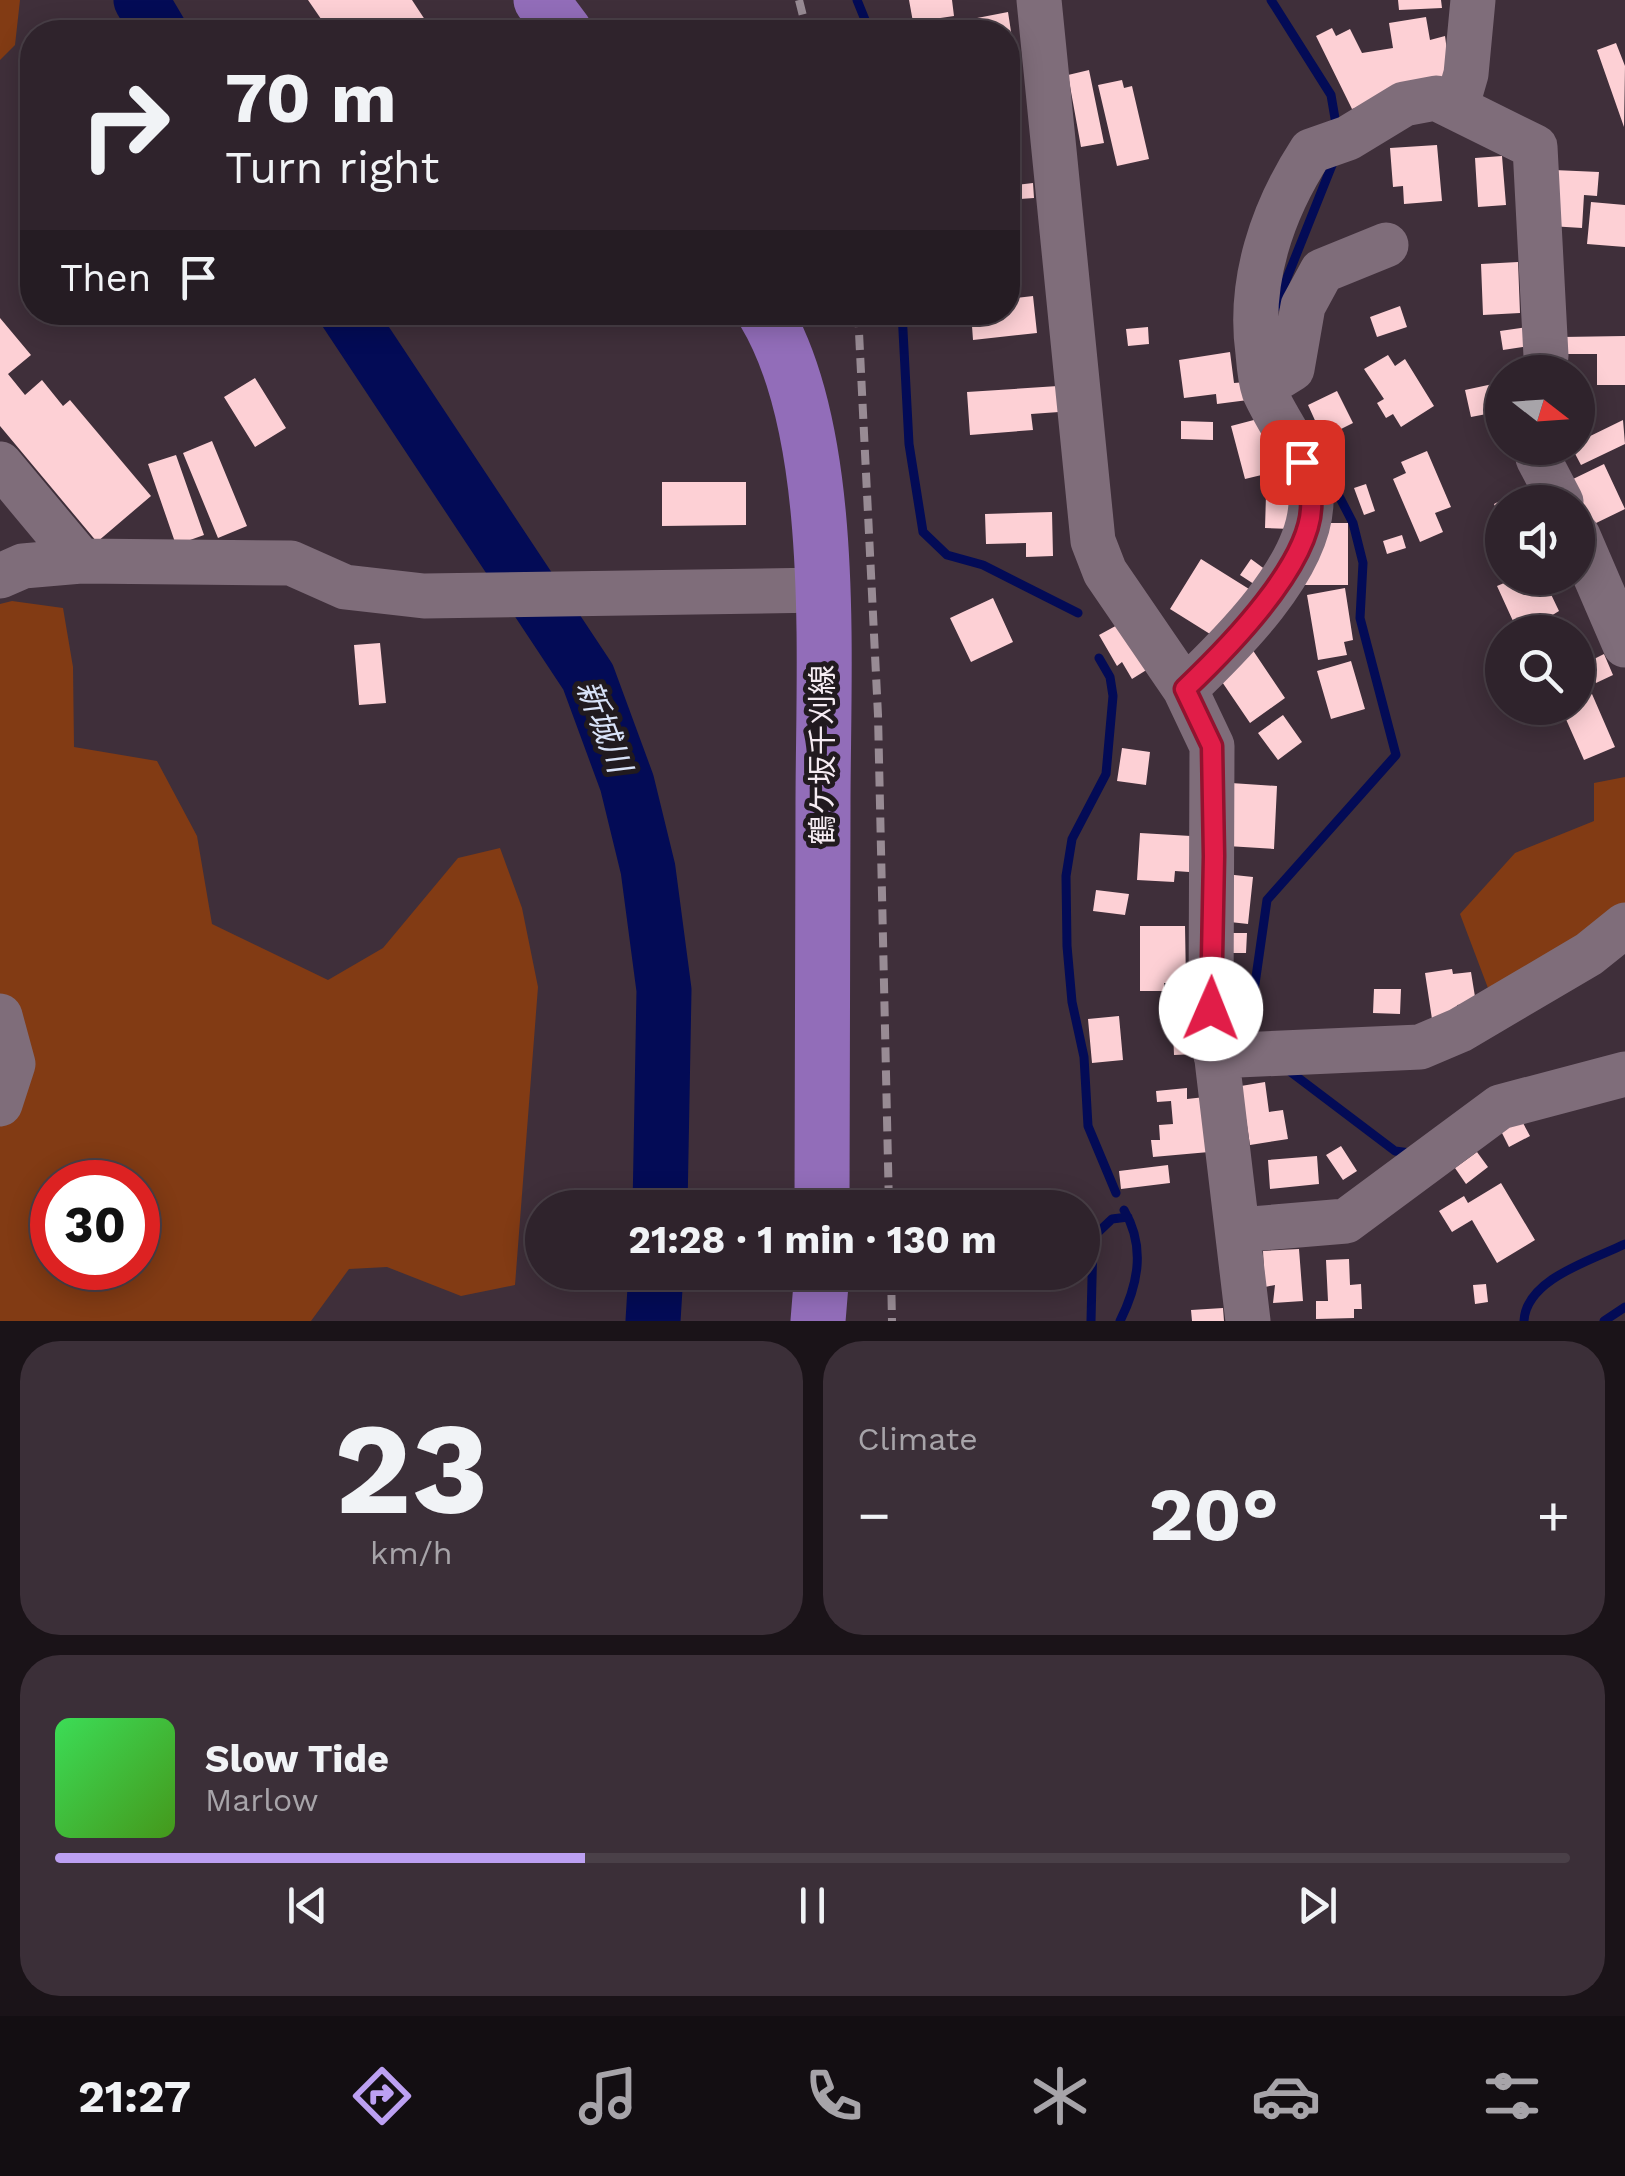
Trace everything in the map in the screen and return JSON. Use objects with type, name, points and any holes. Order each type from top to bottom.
[{"type":"main road","name":"鶴ケ坂千刈線","points":[[770,325],[792,375],[809,436],[823,590],[822,1190]]},
{"type":"main road","points":[[818,1321],[821,1290]]},
{"type":"street","points":[[1039,0],[1093,541],[1105,572],[1185,689],[1212,746],[1211,1009],[1248,1321]]},
{"type":"street","points":[[1457,105],[1466,74],[1473,0]]},
{"type":"street","points":[[1185,689],[1226,650],[1287,572],[1302,538],[1311,502],[1302,462],[1262,387],[1255,289],[1276,218],[1328,145],[1404,104],[1436,98],[1457,105],[1535,147],[1546,355]]},
{"type":"street","points":[[1262,387],[1292,369],[1302,306],[1322,271],[1386,245]]},
{"type":"street","points":[[0,464],[81,561]]},
{"type":"street","points":[[1599,554],[1625,645]]},
{"type":"street","points":[[0,576],[23,566],[81,561],[291,563],[345,586],[424,596],[774,594],[823,590]]},
{"type":"street","points":[[1216,1056],[1420,1047],[1460,1030],[1589,954],[1625,925]]},
{"type":"street","points":[[0,1016],[12,1064],[0,1104]]},
{"type":"street","points":[[1240,1230],[1346,1221],[1500,1107],[1625,1074]]},
{"type":"shaded area","points":[[0,0],[20,0],[15,45],[0,60]]},
{"type":"shaded area","points":[[12,601],[63,608],[73,667],[74,747],[157,761],[197,836],[212,924],[328,980],[383,948],[458,858],[500,848],[522,908],[538,987],[515,1285],[461,1296],[387,1267],[349,1269],[311,1321],[0,1321],[0,604]]},
{"type":"shaded area","points":[[1625,777],[1625,917],[1491,996],[1460,914],[1515,853],[1594,821],[1594,783]]},
{"type":"building","points":[[308,0],[412,0],[425,20],[322,20]]},
{"type":"building","points":[[909,0],[952,0],[954,16],[913,20]]},
{"type":"building","points":[[1398,0],[1441,0],[1442,8],[1399,10]]},
{"type":"building","points":[[1008,12],[1009,20],[967,20]]},
{"type":"building","points":[[1426,17],[1430,40],[1445,36],[1451,80],[1352,109],[1316,36],[1332,28],[1336,36],[1350,29],[1362,53],[1393,48],[1389,23]]},
{"type":"building","points":[[1616,43],[1625,66],[1624,127],[1597,50]]},
{"type":"building","points":[[1089,70],[1104,143],[1081,147],[1068,75]]},
{"type":"building","points":[[1122,80],[1124,88],[1132,86],[1149,159],[1117,166],[1098,85]]},
{"type":"building","points":[[1437,145],[1442,201],[1404,204],[1403,186],[1393,187],[1390,148]]},
{"type":"building","points":[[1502,156],[1506,205],[1478,207],[1475,158]]},
{"type":"building","points":[[1554,170],[1599,172],[1597,196],[1584,195],[1582,228],[1550,226]]},
{"type":"building","points":[[1033,183],[1034,198],[1020,199],[1020,185]]},
{"type":"building","points":[[1591,202],[1625,205],[1625,247],[1587,244]]},
{"type":"building","points":[[1518,262],[1520,313],[1483,315],[1481,264]]},
{"type":"building","points":[[1033,296],[1037,333],[973,340],[972,325],[1020,325],[1020,298]]},
{"type":"building","points":[[1400,306],[1407,327],[1377,337],[1370,317]]},
{"type":"building","points":[[0,318],[31,355],[8,374],[25,395],[42,380],[63,406],[70,400],[151,496],[97,542],[0,426]]},
{"type":"building","points":[[1148,327],[1149,344],[1128,346],[1126,329]]},
{"type":"building","points":[[1527,327],[1529,346],[1503,350],[1500,331]]},
{"type":"building","points":[[1625,336],[1625,385],[1597,385],[1597,354],[1562,354],[1562,337]]},
{"type":"building","points":[[1230,352],[1234,383],[1246,382],[1248,400],[1217,404],[1216,394],[1184,398],[1179,360]]},
{"type":"building","points":[[1388,355],[1395,366],[1405,359],[1434,406],[1401,427],[1393,414],[1386,418],[1377,403],[1384,399],[1364,369]]},
{"type":"building","points":[[255,378],[286,428],[255,447],[224,397]]},
{"type":"building","points":[[1058,386],[1059,412],[1031,414],[1033,430],[970,435],[967,392]]},
{"type":"building","points":[[1485,386],[1485,414],[1471,417],[1465,390]]},
{"type":"building","points":[[1337,391],[1353,423],[1323,438],[1308,405]]},
{"type":"building","points":[[1269,416],[1283,470],[1245,479],[1231,426]]},
{"type":"building","points":[[1623,420],[1625,444],[1595,458],[1595,434]]},
{"type":"building","points":[[1181,421],[1213,422],[1213,440],[1181,439]]},
{"type":"building","points":[[212,441],[247,526],[218,538],[183,453]]},
{"type":"building","points":[[1427,451],[1451,507],[1435,513],[1443,532],[1420,542],[1393,479],[1406,473],[1401,462]]},
{"type":"building","points":[[176,455],[204,535],[176,545],[148,464]]},
{"type":"building","points":[[1604,464],[1625,509],[1595,524],[1595,485],[1573,485],[1571,480]]},
{"type":"building","points":[[662,482],[746,482],[746,525],[662,526]]},
{"type":"building","points":[[1366,484],[1375,511],[1364,515],[1354,488]]},
{"type":"building","points":[[1266,495],[1293,496],[1292,529],[1265,528]]},
{"type":"building","points":[[1052,512],[1053,556],[1026,557],[1026,543],[986,544],[985,514]]},
{"type":"building","points":[[1313,523],[1348,523],[1348,585],[1304,585]]},
{"type":"building","points":[[1402,535],[1406,548],[1387,554],[1383,541]]},
{"type":"building","points":[[1201,559],[1249,589],[1218,639],[1170,609]]},
{"type":"building","points":[[1251,559],[1270,573],[1260,588],[1240,575]]},
{"type":"building","points":[[1345,588],[1353,640],[1344,642],[1347,655],[1318,660],[1307,595]]},
{"type":"building","points":[[1501,595],[1551,595],[1559,611],[1553,615],[1510,615]]},
{"type":"building","points":[[993,598],[1013,642],[971,662],[950,618]]},
{"type":"building","points":[[1121,623],[1148,669],[1132,679],[1122,662],[1117,666],[1099,635]]},
{"type":"building","points":[[380,643],[386,703],[359,705],[354,645]]},
{"type":"building","points":[[1252,649],[1285,698],[1250,723],[1216,673]]},
{"type":"building","points":[[1604,654],[1613,675],[1596,683],[1595,680],[1595,658]]},
{"type":"building","points":[[1351,661],[1365,709],[1331,719],[1317,671]]},
{"type":"building","points":[[1595,701],[1615,747],[1584,760],[1569,725],[1595,725]]},
{"type":"building","points":[[1283,715],[1302,742],[1278,760],[1258,733]]},
{"type":"building","points":[[1122,748],[1150,752],[1146,785],[1117,781]]},
{"type":"building","points":[[1231,783],[1277,786],[1274,849],[1227,846]]},
{"type":"building","points":[[1140,833],[1191,836],[1189,872],[1175,871],[1174,882],[1137,880]]},
{"type":"building","points":[[1225,874],[1253,877],[1248,924],[1221,921]]},
{"type":"building","points":[[1096,890],[1129,894],[1125,915],[1093,911]]},
{"type":"building","points":[[1140,926],[1185,926],[1186,983],[1164,983],[1164,991],[1140,991]]},
{"type":"building","points":[[1227,933],[1247,933],[1246,953],[1227,953]]},
{"type":"building","points":[[1452,969],[1453,974],[1471,972],[1476,1003],[1457,1005],[1459,1015],[1432,1019],[1425,973]]},
{"type":"building","points":[[1374,989],[1401,989],[1400,1014],[1373,1013]]},
{"type":"building","points":[[1119,1016],[1123,1060],[1092,1063],[1088,1019]]},
{"type":"building","points":[[1173,1030],[1195,1030],[1196,1054],[1174,1055]]},
{"type":"building","points":[[1265,1082],[1269,1112],[1283,1110],[1288,1139],[1250,1145],[1241,1086]]},
{"type":"building","points":[[1187,1088],[1187,1099],[1205,1097],[1209,1152],[1153,1157],[1151,1140],[1160,1140],[1159,1125],[1173,1124],[1171,1101],[1157,1102],[1156,1091]]},
{"type":"building","points":[[1517,1112],[1530,1136],[1509,1147],[1497,1123]]},
{"type":"building","points":[[1341,1146],[1357,1171],[1343,1180],[1326,1155]]},
{"type":"building","points":[[1477,1152],[1488,1167],[1466,1184],[1455,1168]]},
{"type":"building","points":[[1317,1156],[1319,1184],[1270,1189],[1268,1160]]},
{"type":"building","points":[[1168,1165],[1170,1183],[1121,1189],[1119,1171]]},
{"type":"building","points":[[1501,1183],[1535,1240],[1497,1263],[1472,1220],[1452,1232],[1439,1211],[1464,1196],[1468,1203]]},
{"type":"building","points":[[1299,1249],[1303,1301],[1273,1303],[1275,1285],[1265,1287],[1263,1251]]},
{"type":"building","points":[[1349,1259],[1350,1285],[1361,1284],[1362,1309],[1354,1309],[1354,1318],[1316,1319],[1316,1301],[1328,1301],[1326,1260]]},
{"type":"building","points":[[1486,1284],[1488,1302],[1475,1304],[1473,1285]]},
{"type":"building","points":[[1223,1308],[1224,1321],[1192,1321],[1191,1310]]},
{"type":"waterway","name":"新城川","points":[[141,0],[153,20]]},
{"type":"waterway","points":[[857,0],[865,20]]},
{"type":"waterway","points":[[1271,0],[1331,95],[1337,130]]},
{"type":"waterway","points":[[1275,308],[1334,160]]},
{"type":"waterway","name":"新城川","points":[[355,325],[588,677],[627,783],[648,869],[664,990],[660,1190]]},
{"type":"waterway","points":[[903,325],[909,444],[923,532],[947,555],[983,565],[1078,613]]},
{"type":"waterway","points":[[1254,1040],[1248,1033],[1267,900],[1396,755],[1360,618],[1363,563],[1353,523],[1328,475]]},
{"type":"waterway","points":[[1099,658],[1110,677],[1113,696],[1106,774],[1072,839],[1066,876],[1067,946],[1072,1002],[1084,1057],[1088,1126],[1116,1193]]},
{"type":"waterway","points":[[1288,1070],[1395,1151],[1410,1153]]},
{"type":"waterway","points":[[1120,1321],[1137,1266],[1135,1238],[1124,1210]]},
{"type":"waterway","points":[[1091,1321],[1093,1237],[1112,1219],[1128,1217]]},
{"type":"waterway","points":[[1524,1321],[1528,1306],[1548,1282],[1625,1244]]},
{"type":"waterway","name":"新城川","points":[[653,1321],[655,1290]]},
{"type":"waterway","points":[[1604,1321],[1625,1307]]},
{"type":"railway","points":[[799,0],[804,20]]},
{"type":"railway","points":[[859,325],[878,715],[889,1190]]},
{"type":"railway","points":[[891,1290],[892,1321]]},
{"type":"route","points":[[1211,1009],[1212,746],[1185,689],[1226,650],[1287,572],[1302,538],[1311,502],[1302,462]]}]
